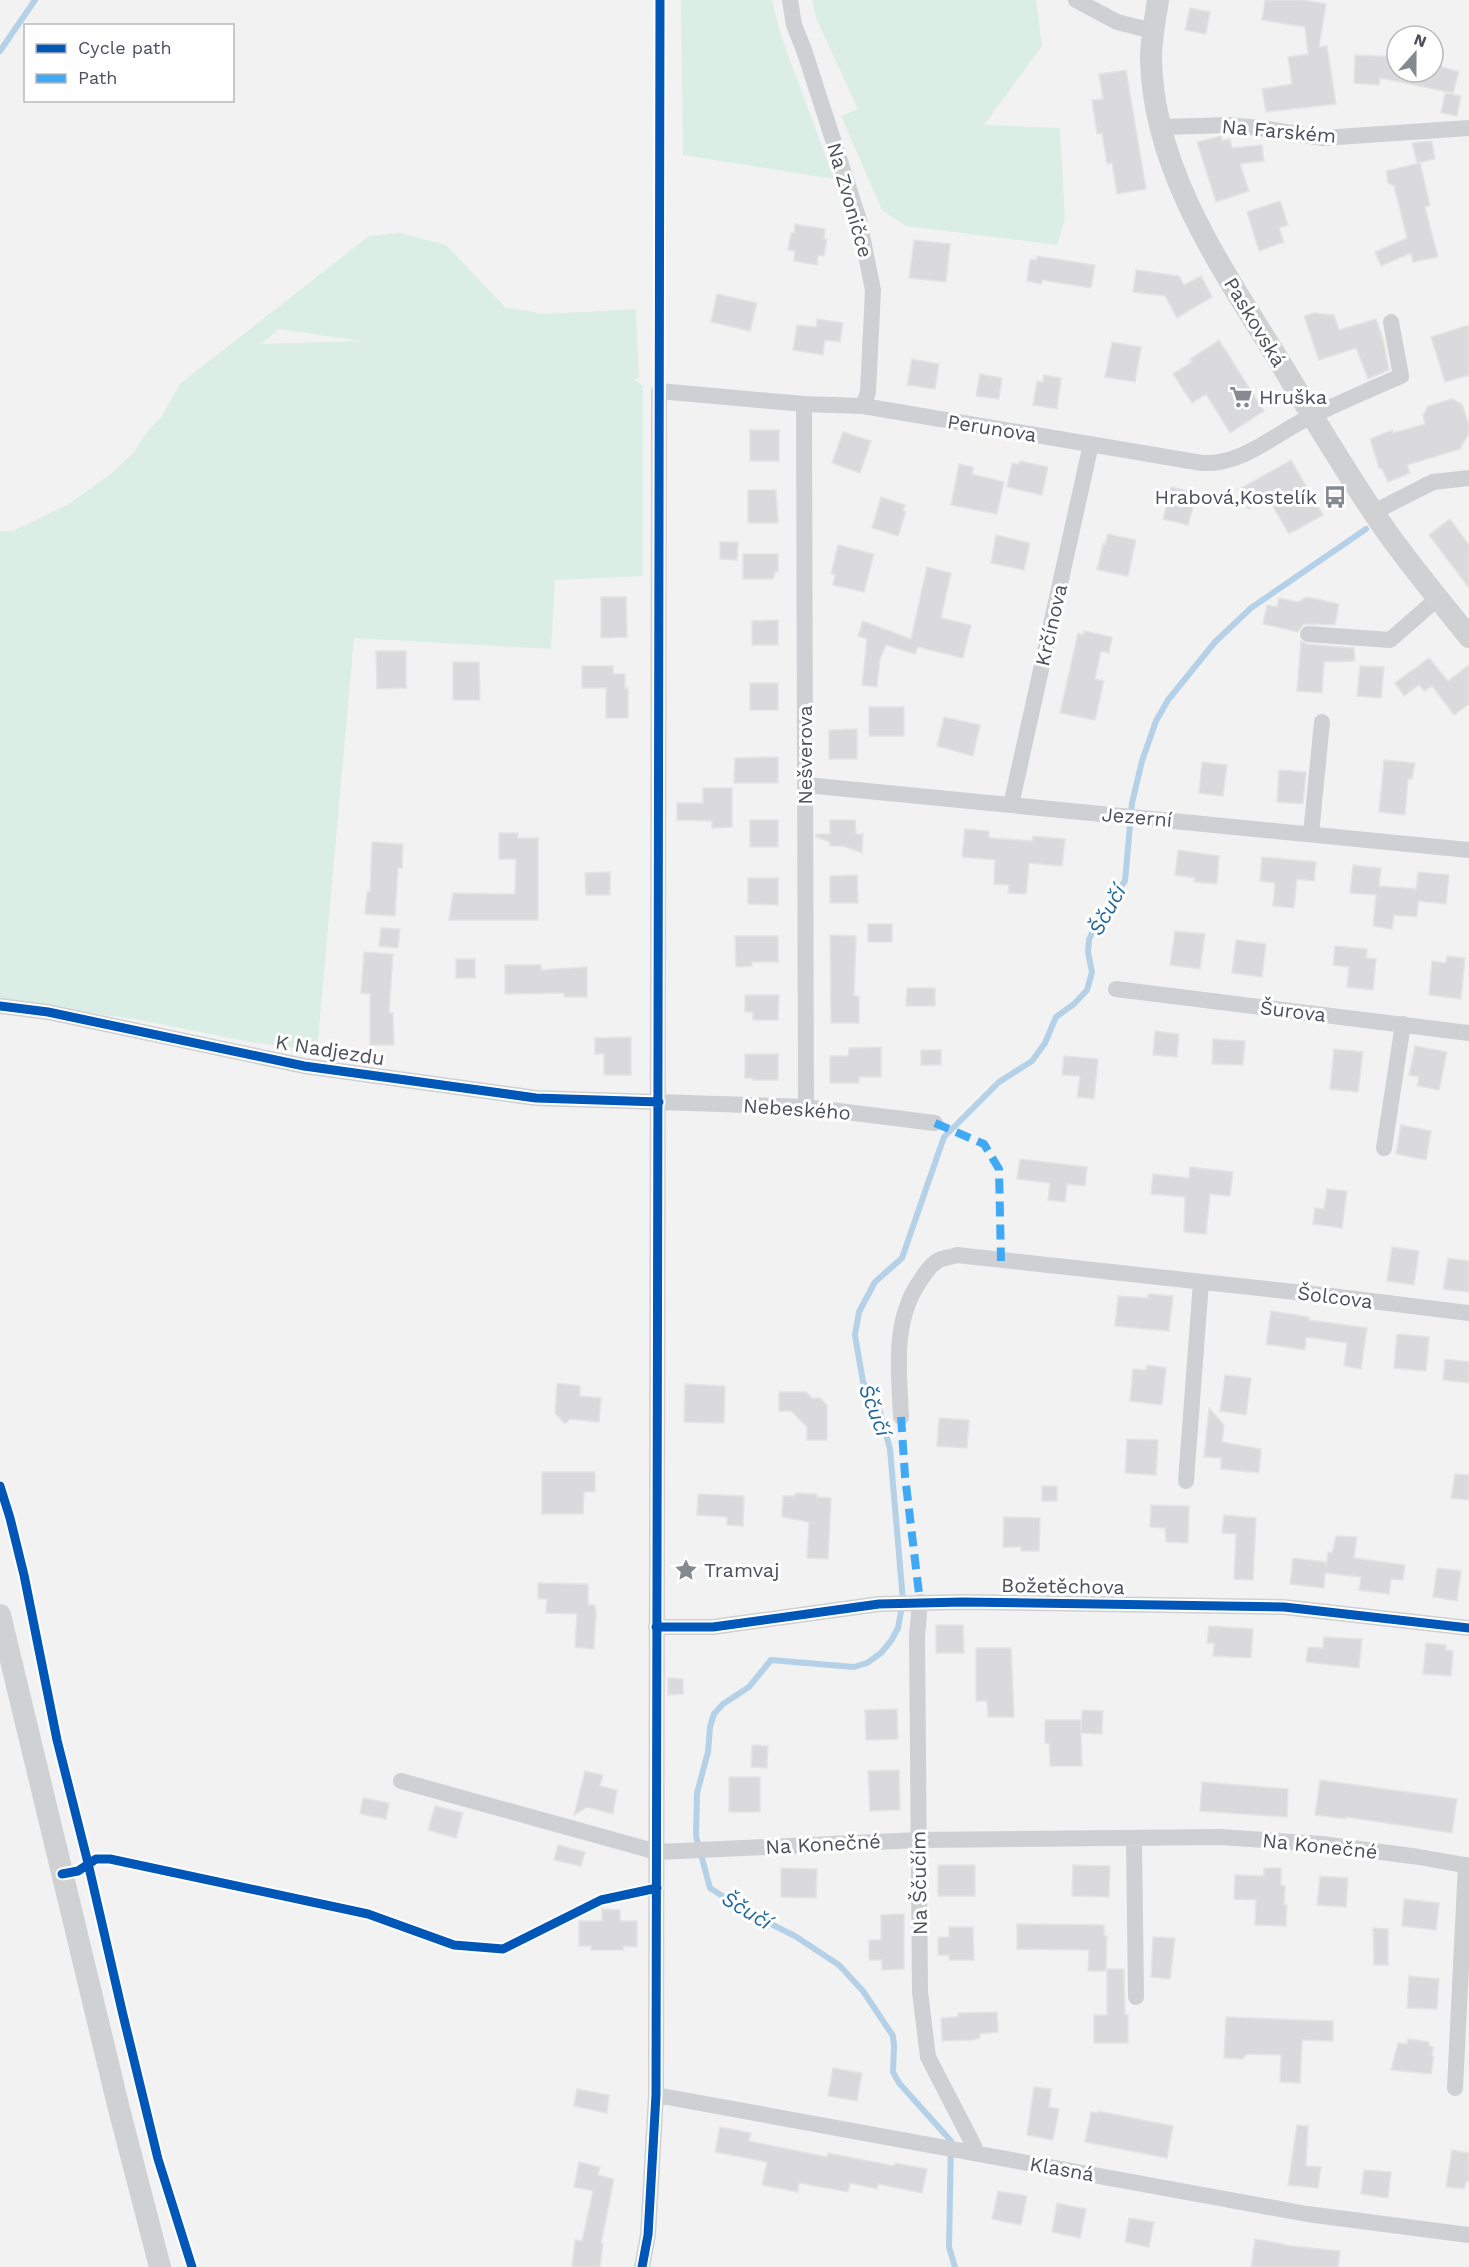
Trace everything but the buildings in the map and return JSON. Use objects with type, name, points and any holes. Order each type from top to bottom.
[{"type":"main road","name":"Paskovská","points":[[1158,0],[1153,31],[1152,74],[1162,127],[1194,217],[1242,303],[1374,512],[1469,637]]},
{"type":"main road","points":[[0,1615],[119,2109],[160,2267]]},
{"type":"street","name":"Na Zvoničce","points":[[790,0],[794,25],[859,219],[873,290],[868,392],[863,406]]},
{"type":"street","points":[[1076,0],[1117,22],[1153,31]]},
{"type":"street","name":"Na Farském","points":[[1162,127],[1229,124],[1323,138],[1465,128]]},
{"type":"street","name":"Perunova","points":[[659,1102],[660,391],[804,404],[863,406],[1218,464],[1246,455],[1312,416],[1401,376],[1391,322]]},
{"type":"street","name":"Nešverova","points":[[804,404],[806,1107]]},
{"type":"street","name":"Krčínova","points":[[1011,805],[1091,444]]},
{"type":"street","points":[[1374,512],[1433,482],[1469,478]]},
{"type":"street","points":[[1308,634],[1390,640],[1438,598]]},
{"type":"street","points":[[1311,834],[1322,722]]},
{"type":"street","name":"Jezerní","points":[[806,785],[1469,850]]},
{"type":"street","name":"Šurova","points":[[1116,989],[1469,1033]]},
{"type":"street","name":"K Nadjezdu","points":[[0,1006],[48,1012],[304,1066],[536,1098],[659,1102]]},
{"type":"street","points":[[1384,1148],[1403,1024]]},
{"type":"street","points":[[642,2267],[648,2235],[656,2095],[659,1102]]},
{"type":"street","name":"Nebeského","points":[[659,1102],[806,1107],[935,1123]]},
{"type":"street","name":"Šolcova","points":[[902,1417],[899,1342],[911,1294],[926,1272],[937,1261],[957,1255],[1469,1313]]},
{"type":"street","points":[[1186,1481],[1201,1282]]},
{"type":"street","name":"Božetěchova","points":[[656,1627],[713,1627],[891,1603],[918,1602],[1284,1607],[1469,1628]]},
{"type":"street","name":"Na Ščučím","points":[[918,1602],[920,1992],[927,2057],[974,2146],[975,2153]]},
{"type":"street","name":"Na Konečné","points":[[401,1781],[657,1852],[919,1840],[1220,1837],[1322,1844],[1467,1866]]},
{"type":"street","points":[[1134,1838],[1136,1997]]},
{"type":"street","points":[[1455,2088],[1467,1866]]},
{"type":"street","name":"Klasná","points":[[656,2095],[1306,2214],[1469,2235]]},
{"type":"green space","points":[[681,0],[772,0],[780,33],[834,179],[683,155]]},
{"type":"green space","points":[[812,0],[1036,0],[1042,46],[984,125],[1060,128],[1065,219],[1057,245],[906,226],[882,210],[841,116],[858,109],[816,18]]},
{"type":"green space","points":[[400,233],[446,245],[505,307],[544,314],[636,309],[639,379],[633,379],[643,386],[643,576],[555,580],[551,649],[354,638],[317,1051],[250,1042],[135,1019],[0,1001],[0,531],[13,531],[69,504],[113,472],[134,452],[147,432],[161,417],[180,384],[369,236]],"holes":[[[279,329],[361,341],[261,344]]]},
{"type":"waterway","points":[[0,51],[35,0]]},
{"type":"waterway","name":"Ščučí","points":[[955,2267],[949,2247],[951,2141],[899,2083],[893,2072],[893,2036],[863,1991],[839,1965],[795,1936],[747,1912],[710,1888],[696,1836],[697,1793],[708,1752],[710,1727],[714,1714],[723,1704],[749,1687],[771,1660],[854,1667],[867,1663],[881,1653],[891,1641],[898,1628],[903,1601],[890,1449],[880,1412],[863,1382],[855,1335],[859,1312],[875,1282],[902,1258],[944,1137],[999,1082],[1032,1061],[1045,1043],[1056,1017],[1074,1004],[1087,990],[1092,972],[1088,952],[1089,940],[1095,925],[1125,881],[1132,803],[1142,761],[1156,721],[1168,700],[1215,642],[1251,608],[1366,529]]},
{"type":"marked path","points":[[935,1123],[984,1144],[999,1169],[1001,1261]]},
{"type":"marked path","points":[[901,1417],[905,1476],[920,1602]]},
{"type":"cycle path","points":[[642,2267],[648,2235],[656,2095],[660,0]]},
{"type":"cycle path","points":[[0,1006],[48,1012],[304,1066],[536,1098],[659,1102]]},
{"type":"cycle path","points":[[0,1486],[24,1575],[57,1740],[158,2159],[192,2267]]},
{"type":"cycle path","points":[[656,1627],[713,1627],[879,1604],[962,1602],[1284,1607],[1469,1628]]},
{"type":"cycle path","points":[[62,1874],[78,1871],[96,1859],[110,1859],[368,1914],[454,1945],[503,1949],[601,1900],[657,1888]]},
{"type":"place","name":"Hruška","points":[[1241,397]]},
{"type":"place","name":"Hrabová,Kostelík","points":[[1335,497]]},
{"type":"place","name":"Tramvaj","points":[[686,1570]]}]
